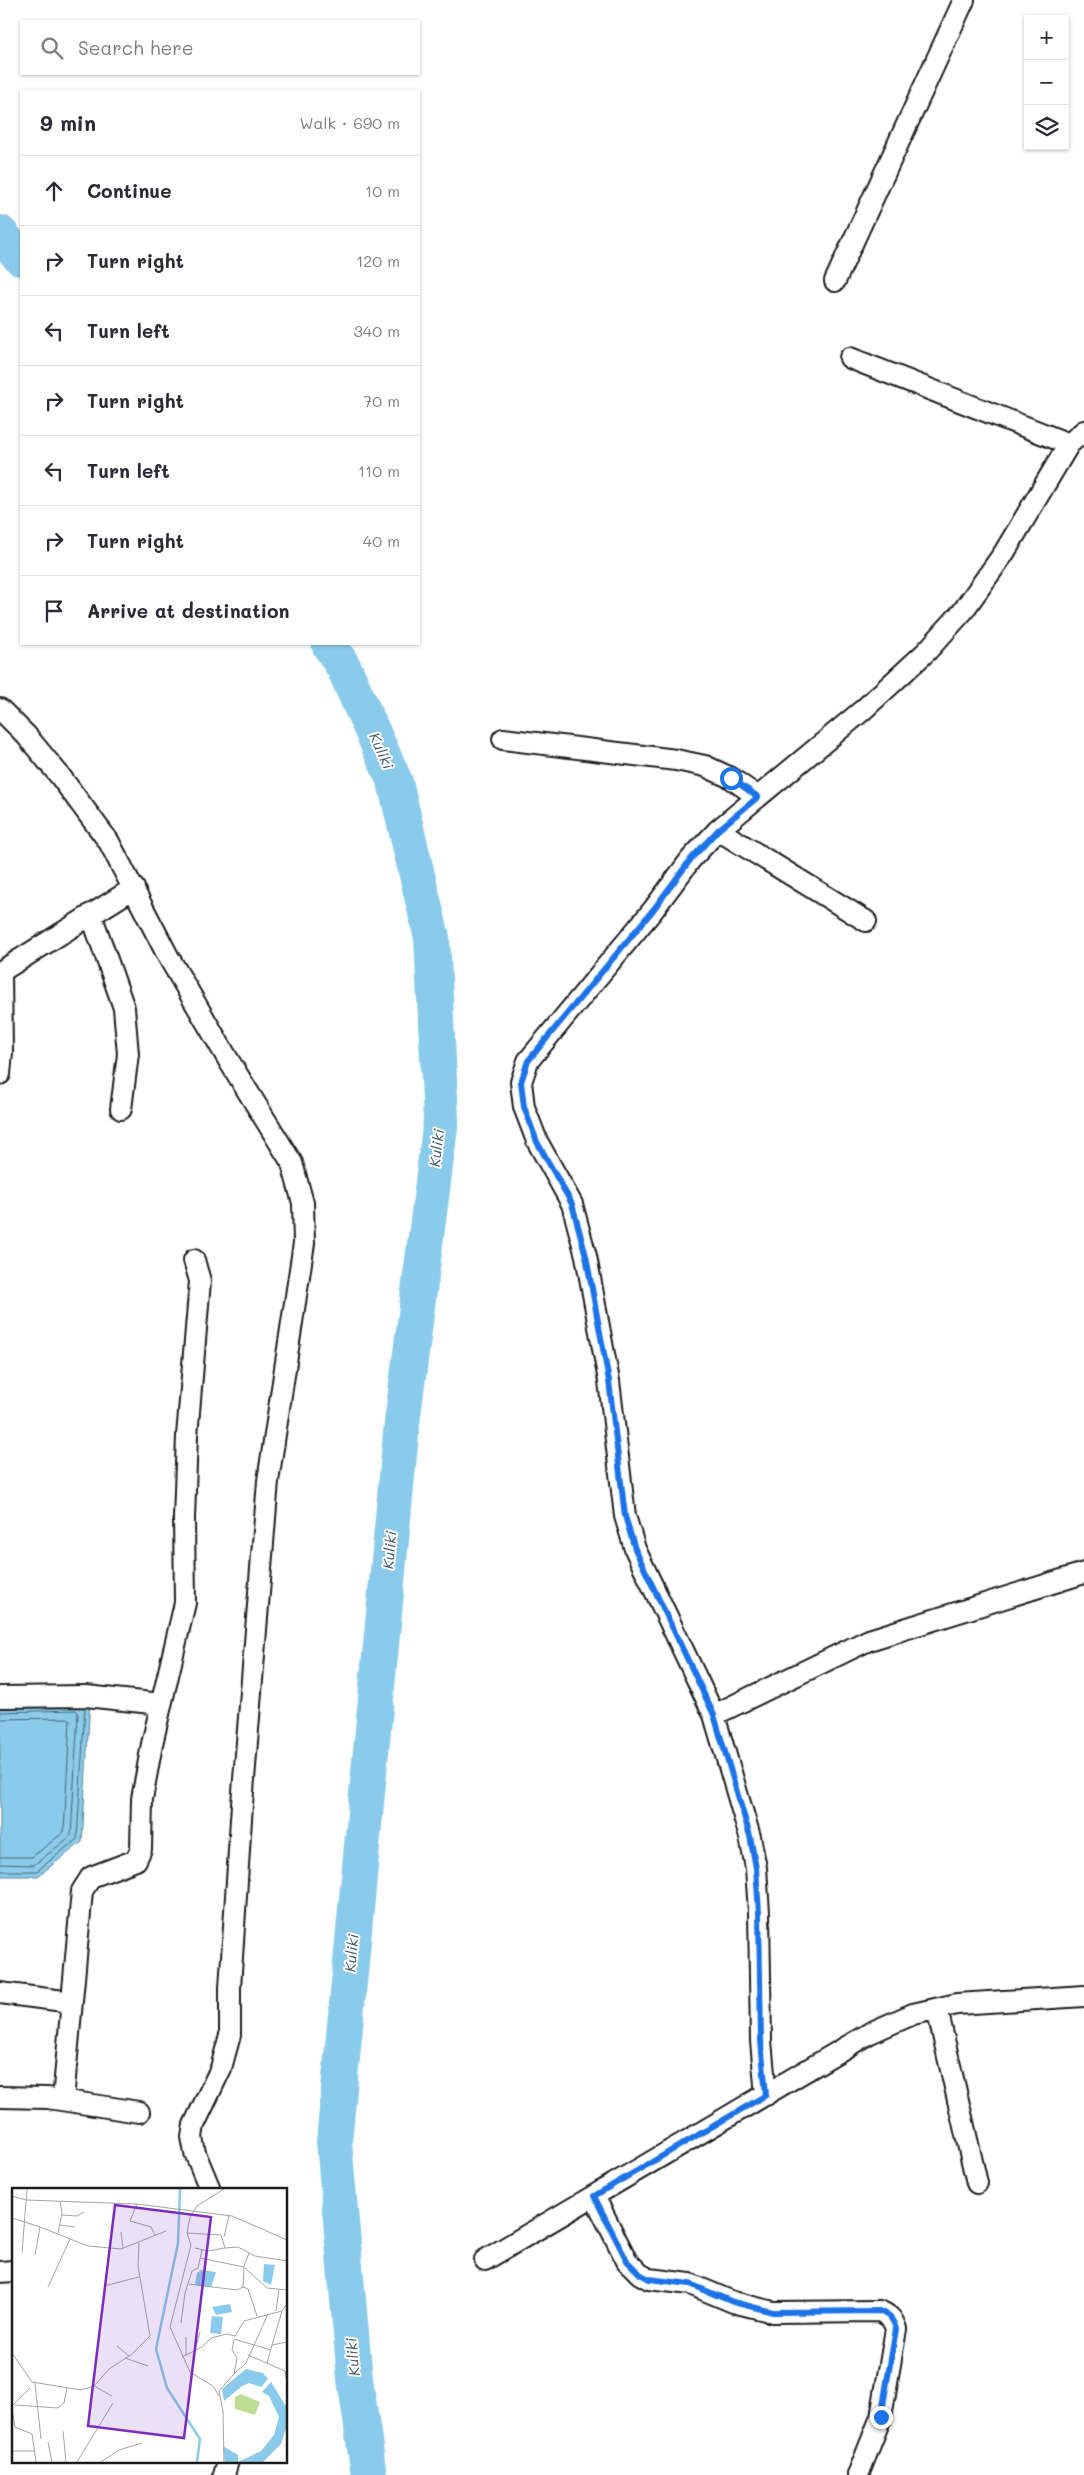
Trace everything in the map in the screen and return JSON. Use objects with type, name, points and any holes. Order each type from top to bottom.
[{"type":"street","points":[[835,281],[964,0]]},
{"type":"street","points":[[766,2095],[761,2041],[759,1913],[756,1868],[750,1836],[714,1715],[635,1549],[625,1516],[609,1381],[586,1256],[572,1204],[537,1142],[524,1107],[521,1082],[528,1061],[653,910],[691,859],[718,830],[863,710],[927,652],[963,611],[1004,553],[1077,437],[850,358]]},
{"type":"street","points":[[0,709],[26,735],[84,806],[110,842],[169,958],[229,1061],[292,1163],[303,1203],[304,1243],[268,1481],[242,1804],[230,1988],[230,2035],[221,2068],[194,2125],[192,2137],[195,2153],[210,2188]]},
{"type":"street","points":[[503,739],[640,754],[706,766],[731,778],[758,797]]},
{"type":"street","points":[[718,830],[866,921]]},
{"type":"street","points":[[0,1074],[2,1052],[0,972],[134,888]]},
{"type":"street","points":[[91,914],[124,1008],[128,1054],[120,1109]]},
{"type":"street","points":[[62,2100],[82,1891],[91,1877],[136,1860],[141,1849],[142,1798],[161,1704],[185,1603],[187,1436],[200,1280],[194,1260]]},
{"type":"street","points":[[714,1715],[869,1640],[1084,1573]]},
{"type":"street","points":[[0,1697],[86,1696],[161,1704]]},
{"type":"street","points":[[0,1993],[72,2002]]},
{"type":"street","points":[[485,2260],[870,2033],[913,2014],[957,2004],[1084,1996]]},
{"type":"street","points":[[937,2009],[977,2184]]},
{"type":"street","points":[[0,2097],[62,2100],[139,2112]]},
{"type":"street","points":[[594,2196],[627,2261],[640,2274],[649,2279],[690,2284],[756,2309],[773,2312],[879,2311],[887,2314],[893,2320],[896,2329],[881,2417],[858,2475]]},
{"type":"street","points":[[224,2475],[228,2462]]},
{"type":"water","points":[[90,1699],[82,1842],[38,1876],[0,1876],[0,1701]]},
{"type":"waterway","name":"Kuliki","points":[[0,233],[20,257]]},
{"type":"waterway","name":"Kuliki","points":[[330,645],[344,668],[395,782],[432,938],[441,1120],[402,1423],[334,2142],[355,2379],[369,2475]]},
{"type":"route","points":[[731,778],[758,797],[718,830],[691,859],[653,910],[528,1061],[521,1082],[524,1107],[537,1142],[572,1204],[578,1222],[609,1381],[625,1516],[635,1549],[714,1715],[750,1836],[756,1868],[759,1913],[761,2041],[766,2095],[594,2196],[627,2261],[640,2274],[649,2279],[690,2284],[733,2302],[773,2312],[879,2311],[887,2314],[893,2320],[896,2329],[881,2417]]}]
